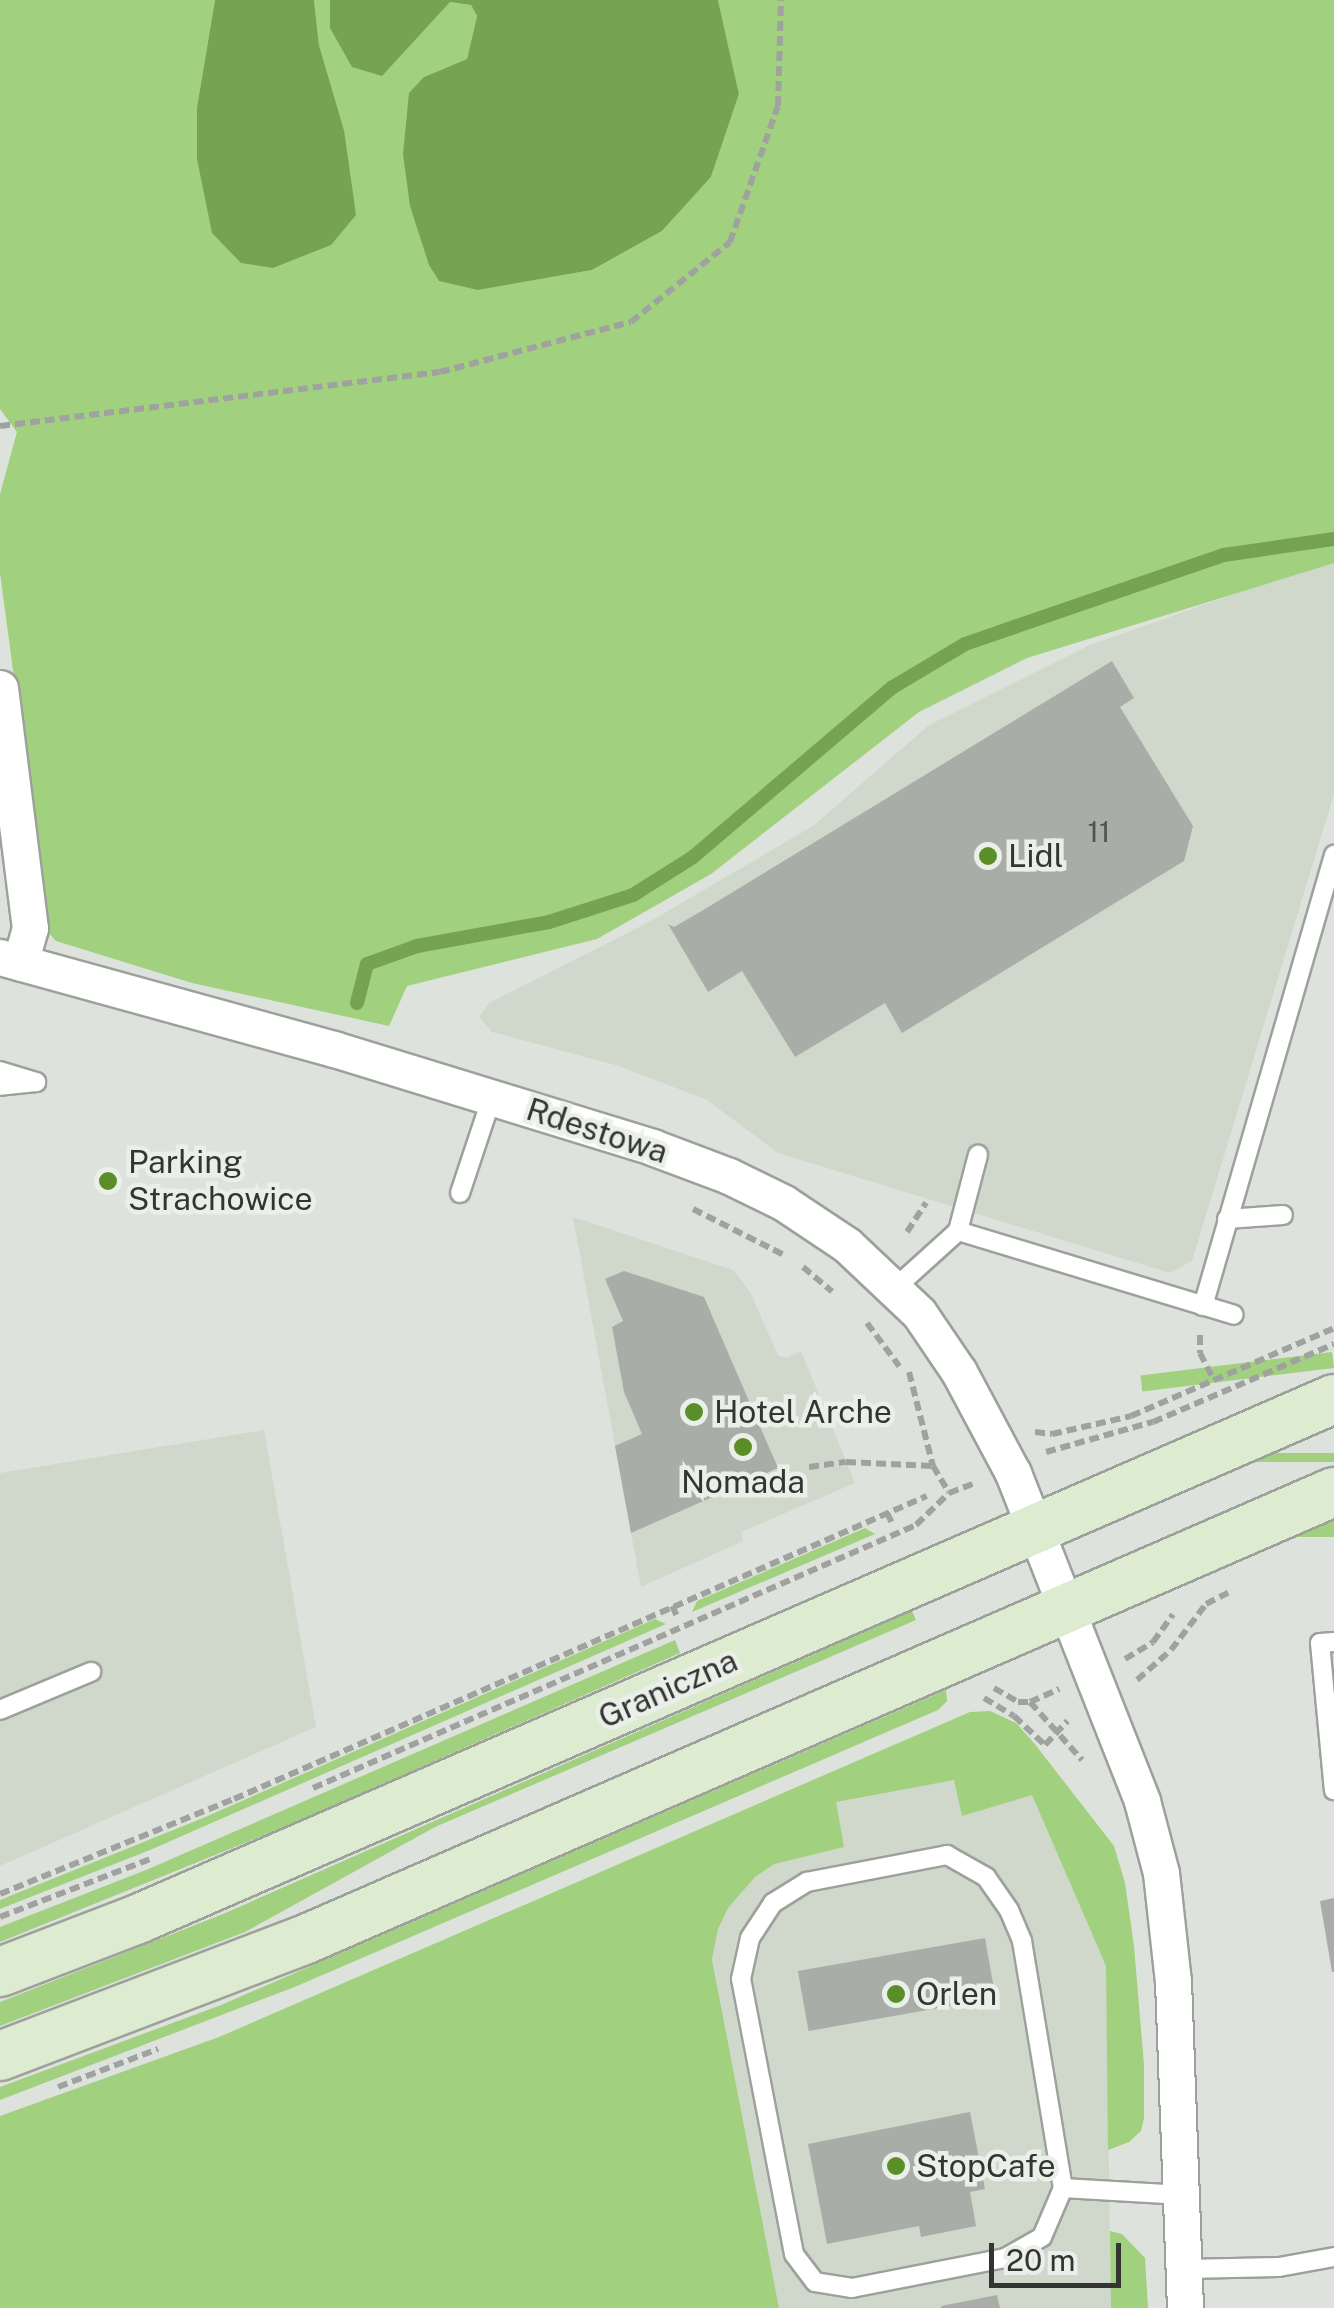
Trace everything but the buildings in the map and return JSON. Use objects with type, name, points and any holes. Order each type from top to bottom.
[{"type":"main road","name":"Graniczna","points":[[0,1972],[172,1904],[1334,1399]]},
{"type":"main road","points":[[0,2056],[304,1940],[1334,1492]]},
{"type":"street","points":[[0,688],[30,928],[10,960]]},
{"type":"street","name":"Rdestowa","points":[[10,960],[492,1098],[652,1147],[746,1184],[812,1220],[894,1288],[926,1323],[958,1372],[1037,1528],[1131,1767],[1161,1873],[1174,1981],[1185,2308]]},
{"type":"lane","points":[[1202,1315],[1334,855]]},
{"type":"lane","points":[[0,1071],[36,1082],[0,1086]]},
{"type":"lane","points":[[460,1193],[492,1098]]},
{"type":"lane","points":[[894,1288],[958,1232],[978,1156]]},
{"type":"lane","points":[[1227,1219],[1283,1214]]},
{"type":"lane","points":[[958,1232],[1202,1315],[1234,1316]]},
{"type":"lane","points":[[1334,1642],[1320,1643],[1334,1790]]},
{"type":"lane","points":[[0,1710],[90,1672]]},
{"type":"lane","points":[[947,1855],[986,1877],[1009,1910],[1022,1941],[1064,2188],[1042,2237],[1005,2258],[852,2288],[814,2282],[794,2254],[740,1979],[750,1938],[772,1903],[807,1882],[947,1855]]},
{"type":"lane","points":[[1064,2188],[1184,2194]]},
{"type":"lane","points":[[1185,2270],[1291,2266],[1334,2257]]},
{"type":"path","points":[[0,426],[440,372],[632,322],[730,242],[778,106],[780,0]]},
{"type":"path","points":[[679,1203],[783,1255],[845,1302]]},
{"type":"path","points":[[899,1239],[926,1203]]},
{"type":"path","points":[[856,1311],[899,1366]]},
{"type":"path","points":[[1202,1315],[1200,1353],[1214,1380]]},
{"type":"path","points":[[1025,1436],[1131,1416],[1334,1328]]},
{"type":"path","points":[[1051,1450],[1154,1422],[1334,1344]]},
{"type":"path","points":[[903,1350],[933,1466],[949,1493]]},
{"type":"path","points":[[808,1467],[846,1462],[933,1466]]},
{"type":"path","points":[[302,1793],[916,1526],[949,1493],[970,1486]]},
{"type":"path","points":[[0,1894],[220,1805],[927,1496]]},
{"type":"path","points":[[887,1513],[892,1523]]},
{"type":"path","points":[[1134,1684],[1171,1650],[1206,1604],[1232,1591]]},
{"type":"path","points":[[672,1606],[678,1618]]},
{"type":"path","points":[[1127,1658],[1153,1642],[1175,1608]]},
{"type":"path","points":[[982,1676],[1002,1694],[1030,1702],[1089,1769]]},
{"type":"path","points":[[1030,1702],[1055,1691]]},
{"type":"path","points":[[976,1701],[988,1696],[1044,1745],[1077,1710]]},
{"type":"path","points":[[0,1917],[155,1857]]},
{"type":"path","points":[[46,2092],[162,2048]]},
{"type":"shaded area","points":[[0,0],[215,0],[197,107],[197,159],[344,130],[319,45],[314,0],[330,0],[330,28],[433,18],[450,2],[471,5],[477,16],[467,59],[424,77],[478,290],[592,270],[662,231],[711,177],[739,94],[718,0],[1334,0],[1334,563],[1027,658],[919,712],[711,874],[597,939],[407,986],[389,1026],[192,983],[56,941],[48,932],[0,573],[0,494],[17,432],[0,409]]},
{"type":"shaded area","points":[[215,0],[314,0],[319,45],[344,130],[356,215],[331,245],[273,268],[241,263],[212,233],[197,159],[197,107]]},
{"type":"shaded area","points":[[330,0],[718,0],[739,94],[711,177],[662,231],[592,270],[478,290],[439,281],[429,265],[410,206],[403,154],[409,93],[424,77],[467,59],[477,16],[471,5],[450,2],[382,76],[352,67],[330,28]]},
{"type":"shaded area","points":[[1334,559],[1334,794],[1192,1261],[1170,1273],[778,1153],[707,1100],[619,1066],[492,1032],[479,1017],[489,1003],[647,923],[813,826],[929,725],[1090,645]]},
{"type":"shaded area","points":[[573,1217],[733,1270],[750,1292],[778,1355],[787,1358],[801,1351],[855,1483],[741,1532],[743,1541],[641,1587]]},
{"type":"shaded area","points":[[1332,1352],[1334,1368],[1142,1391],[1140,1376]]},
{"type":"shaded area","points":[[264,1430],[316,1727],[0,1866],[0,1473]]},
{"type":"shaded area","points":[[1182,1453],[1334,1453],[1334,1462],[1182,1462]]},
{"type":"shaded area","points":[[1210,1521],[1334,1521],[1334,1537],[1210,1537]]},
{"type":"shaded area","points":[[865,1528],[875,1534],[692,1612],[697,1601]]},
{"type":"shaded area","points":[[912,1611],[916,1620],[435,1827],[245,1932],[0,2026],[0,2002],[223,1914]]},
{"type":"shaded area","points":[[655,1619],[666,1624],[150,1850],[0,1909],[0,1900],[203,1818]]},
{"type":"shaded area","points":[[675,1640],[680,1653],[282,1828],[0,1942],[0,1927],[146,1870]]},
{"type":"shaded area","points":[[946,1690],[947,1701],[938,1710],[297,1986],[0,2100],[0,2087],[221,2005]]},
{"type":"shaded area","points":[[990,1711],[1016,1723],[1114,1846],[1125,1883],[1134,1946],[1144,2065],[1144,2118],[1141,2131],[1129,2142],[1108,2150],[1106,1966],[1032,1795],[962,1816],[954,1780],[836,1802],[844,1847],[774,1864],[755,1877],[728,1908],[718,1929],[712,1959],[779,2308],[0,2308],[0,2116],[219,2037],[970,1712]]},
{"type":"shaded area","points":[[918,1764],[1027,1782],[1106,1966],[1111,2308],[779,2308],[694,1863]]},
{"type":"shaded area","points":[[1110,2231],[1122,2234],[1145,2258],[1148,2308],[1111,2308]]},
{"type":"waterway","points":[[357,1003],[367,964],[417,946],[549,922],[633,895],[693,857],[893,687],[965,644],[1224,555],[1334,539]]},
{"type":"place","name":"Lidl","points":[[988,856]]},
{"type":"place","name":"Parking Strachowice","points":[[108,1181]]},
{"type":"place","name":"Hotel Arche","points":[[694,1412]]},
{"type":"place","name":"Nomada","points":[[743,1447]]},
{"type":"place","name":"Orlen","points":[[896,1994]]},
{"type":"place","name":"StopCafe","points":[[896,2166]]}]
